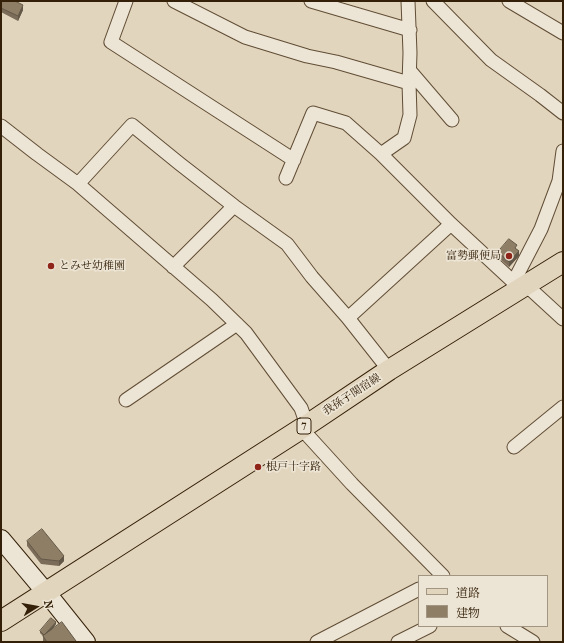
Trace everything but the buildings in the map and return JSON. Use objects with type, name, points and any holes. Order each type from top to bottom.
[{"type":"main road","name":"我孫子関宿線","points":[[1,621],[520,285],[563,262]]},
{"type":"street","points":[[126,1],[111,42],[294,160]]},
{"type":"street","points":[[174,1],[245,37],[307,56],[410,77],[452,120]]},
{"type":"street","points":[[311,1],[410,30]]},
{"type":"street","points":[[381,154],[404,138],[410,115],[410,30],[408,1]]},
{"type":"street","points":[[433,1],[491,60],[563,113]]},
{"type":"street","points":[[509,1],[563,33]]},
{"type":"street","points":[[286,178],[313,113],[346,123],[381,154],[451,224],[520,285],[563,319]]},
{"type":"street","points":[[78,184],[132,125],[234,206],[287,244],[312,277],[348,318],[389,370]]},
{"type":"street","points":[[1,126],[36,154],[78,184],[212,300],[246,333],[301,408],[304,426],[352,484],[442,575]]},
{"type":"street","points":[[520,285],[559,181],[563,151]]},
{"type":"street","points":[[173,267],[234,206]]},
{"type":"street","points":[[348,318],[451,224]]},
{"type":"street","points":[[126,400],[237,324]]},
{"type":"street","points":[[514,447],[563,407]]},
{"type":"street","points":[[1,539],[86,642]]},
{"type":"street","points":[[317,642],[418,590]]},
{"type":"street","points":[[398,642],[428,627]]},
{"type":"street","points":[[509,627],[533,642]]},
{"type":"place","name":"富勢郵便局","points":[[509,256]]},
{"type":"place","name":"とみせ幼稚園","points":[[51,266]]},
{"type":"place","name":"根戸十字路","points":[[258,467]]}]
